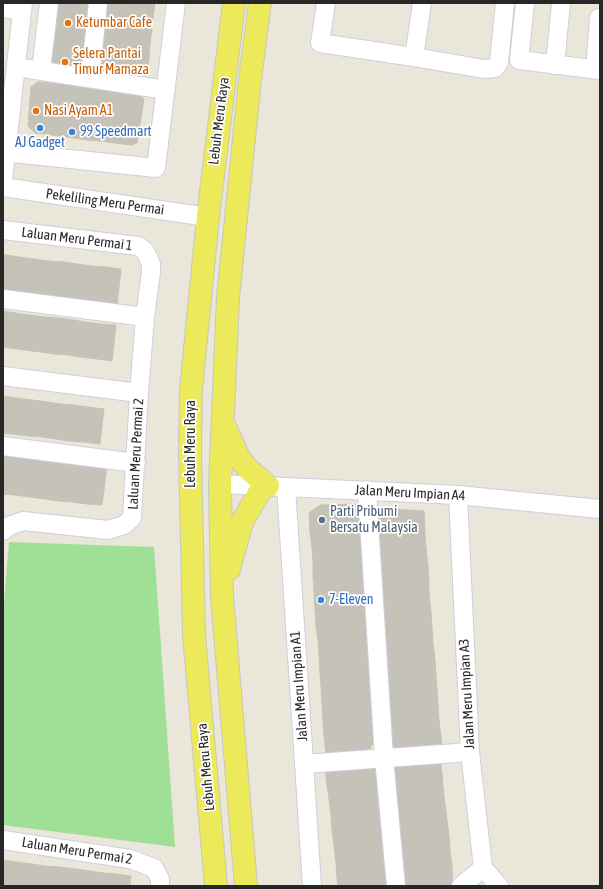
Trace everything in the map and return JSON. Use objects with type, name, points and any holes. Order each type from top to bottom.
[{"type":"main road","name":"Lebuh Meru Raya","points":[[216,886],[194,635],[190,451],[191,390],[208,216],[234,3]]},
{"type":"main road","name":"Lebuh Meru Raya","points":[[247,881],[222,596],[220,484],[228,298],[250,79],[260,3]]},
{"type":"main road","points":[[222,421],[239,458],[247,468],[272,486],[242,522],[222,596]]},
{"type":"street","points":[[41,70],[49,3]]},
{"type":"street","points":[[90,78],[98,3]]},
{"type":"street","points":[[5,152],[156,168],[176,3]]},
{"type":"street","points":[[326,3],[320,44],[414,57],[484,69],[495,68],[499,62],[505,3]]},
{"type":"street","points":[[414,57],[422,3]]},
{"type":"street","points":[[525,3],[518,60],[600,70]]},
{"type":"street","points":[[555,65],[561,3]]},
{"type":"street","points":[[3,8],[23,7],[11,75],[3,180]]},
{"type":"street","points":[[599,18],[596,58],[600,62]]},
{"type":"street","points":[[11,75],[41,70],[166,90]]},
{"type":"street","name":"Pekeliling Meru Permai","points":[[3,187],[208,216]]},
{"type":"street","name":"Laluan Meru Permai 1","points":[[3,230],[138,246],[144,250],[148,256]]},
{"type":"street","name":"Laluan Meru Permai 2","points":[[3,531],[9,526],[23,521],[108,530],[124,525],[132,518],[145,317],[152,272],[148,256]]},
{"type":"street","points":[[3,298],[145,317]]},
{"type":"street","points":[[3,376],[139,393]]},
{"type":"street","points":[[3,446],[136,463]]},
{"type":"street","name":"Jalan Meru Impian A4","points":[[220,484],[458,495],[600,509]]},
{"type":"street","name":"Jalan Meru Impian A1","points":[[272,486],[304,764],[312,886]]},
{"type":"street","points":[[367,490],[384,758],[396,886]]},
{"type":"street","name":"Jalan Meru Impian A3","points":[[458,495],[470,752],[482,868]]},
{"type":"street","points":[[304,764],[470,752]]},
{"type":"street","name":"Laluan Meru Permai 2","points":[[3,840],[130,859],[154,868],[160,879],[160,886]]},
{"type":"street","points":[[461,886],[482,868],[499,886]]},
{"type":"green space","points":[[9,542],[154,547],[175,847],[3,825],[3,615]]},
{"type":"building","points":[[57,3],[91,4],[89,19],[55,15]]},
{"type":"building","points":[[102,3],[155,3],[154,11]]},
{"type":"building","points":[[102,4],[154,11],[152,28],[100,22]]},
{"type":"building","points":[[55,15],[89,19],[88,33],[54,30]]},
{"type":"building","points":[[100,22],[152,28],[150,44],[98,38]]},
{"type":"building","points":[[54,30],[88,33],[87,48],[52,44]]},
{"type":"building","points":[[98,38],[150,44],[149,59],[96,53]]},
{"type":"building","points":[[52,44],[87,48],[85,65],[74,71],[49,67]]},
{"type":"building","points":[[96,53],[149,59],[148,66],[139,74],[102,68],[96,60]]},
{"type":"building","points":[[38,82],[50,83],[45,134],[35,133],[28,126],[31,87]]},
{"type":"building","points":[[50,83],[64,85],[59,136],[45,134]]},
{"type":"building","points":[[64,85],[79,86],[74,138],[59,136]]},
{"type":"building","points":[[79,86],[93,87],[87,140],[74,138]]},
{"type":"building","points":[[93,87],[106,89],[101,141],[87,140]]},
{"type":"building","points":[[106,89],[120,90],[114,143],[101,141]]},
{"type":"building","points":[[120,90],[136,91],[144,99],[137,143],[131,145],[114,143]]},
{"type":"building","points":[[3,255],[6,255],[3,283]]},
{"type":"building","points":[[6,255],[19,257],[15,292],[3,291]]},
{"type":"building","points":[[19,257],[33,259],[29,294],[15,292]]},
{"type":"building","points":[[33,259],[49,261],[45,296],[29,294]]},
{"type":"building","points":[[49,261],[64,262],[60,298],[45,296]]},
{"type":"building","points":[[64,262],[77,264],[73,299],[60,298]]},
{"type":"building","points":[[77,264],[90,266],[86,301],[73,299]]},
{"type":"building","points":[[90,266],[105,267],[101,303],[86,301]]},
{"type":"building","points":[[105,267],[121,269],[117,305],[101,303]]},
{"type":"building","points":[[3,311],[15,313],[11,348],[3,347]]},
{"type":"building","points":[[15,313],[29,315],[25,350],[11,348]]},
{"type":"building","points":[[29,315],[44,317],[40,352],[25,350]]},
{"type":"building","points":[[44,317],[59,318],[55,354],[40,352]]},
{"type":"building","points":[[59,318],[73,320],[69,355],[55,354]]},
{"type":"building","points":[[73,320],[85,322],[81,357],[69,355]]},
{"type":"building","points":[[85,322],[100,324],[97,359],[81,357]]},
{"type":"building","points":[[100,324],[116,325],[112,361],[97,359]]},
{"type":"building","points":[[3,396],[16,398],[12,434],[3,433]]},
{"type":"building","points":[[16,398],[32,400],[28,436],[12,434]]},
{"type":"building","points":[[32,400],[47,402],[43,437],[28,436]]},
{"type":"building","points":[[47,402],[60,404],[56,439],[43,437]]},
{"type":"building","points":[[60,404],[73,405],[69,441],[56,439]]},
{"type":"building","points":[[73,405],[88,407],[84,442],[69,441]]},
{"type":"building","points":[[88,407],[104,409],[100,444],[84,442]]},
{"type":"building","points":[[3,453],[6,453],[3,487]]},
{"type":"building","points":[[6,453],[18,454],[15,495],[3,494]]},
{"type":"building","points":[[18,454],[34,456],[30,497],[15,495]]},
{"type":"building","points":[[34,456],[50,458],[45,499],[30,497]]},
{"type":"building","points":[[50,458],[64,460],[58,501],[45,499]]},
{"type":"building","points":[[64,460],[77,462],[72,502],[58,501]]},
{"type":"building","points":[[77,462],[92,464],[87,504],[72,502]]},
{"type":"building","points":[[92,464],[107,466],[102,505],[87,504]]},
{"type":"building","points":[[361,504],[361,530],[310,532],[309,513],[320,505]]},
{"type":"building","points":[[374,508],[424,511],[425,533],[375,536]]},
{"type":"building","points":[[361,530],[362,545],[312,547],[310,532]]},
{"type":"building","points":[[425,533],[426,549],[376,552],[375,536]]},
{"type":"building","points":[[362,545],[362,560],[313,562],[312,547]]},
{"type":"building","points":[[426,549],[428,565],[377,568],[376,552]]},
{"type":"building","points":[[362,560],[363,575],[313,577],[313,562]]},
{"type":"building","points":[[428,565],[429,581],[378,584],[377,568]]},
{"type":"building","points":[[363,575],[364,590],[314,592],[313,577]]},
{"type":"building","points":[[429,581],[429,595],[379,600],[378,584]]},
{"type":"building","points":[[364,590],[365,607],[315,610],[314,592]]},
{"type":"building","points":[[429,595],[431,612],[380,615],[379,600]]},
{"type":"building","points":[[365,607],[366,622],[316,625],[315,610]]},
{"type":"building","points":[[431,612],[432,628],[382,631],[380,615]]},
{"type":"building","points":[[366,622],[367,638],[318,641],[316,625]]},
{"type":"building","points":[[432,628],[433,644],[383,647],[382,631]]},
{"type":"building","points":[[367,638],[368,653],[319,656],[318,641]]},
{"type":"building","points":[[433,644],[435,660],[384,663],[383,647]]},
{"type":"building","points":[[368,653],[369,669],[320,672],[319,656]]},
{"type":"building","points":[[435,660],[436,676],[385,679],[384,663]]},
{"type":"building","points":[[369,669],[371,684],[321,687],[320,672]]},
{"type":"building","points":[[436,676],[437,691],[386,694],[385,679]]},
{"type":"building","points":[[371,684],[372,701],[322,704],[321,687]]},
{"type":"building","points":[[437,691],[438,706],[387,709],[386,694]]},
{"type":"building","points":[[372,701],[373,716],[323,720],[322,704]]},
{"type":"building","points":[[438,706],[439,720],[388,725],[387,709]]},
{"type":"building","points":[[373,716],[374,731],[324,735],[323,720]]},
{"type":"building","points":[[439,720],[442,747],[399,751],[389,741],[388,725]]},
{"type":"building","points":[[374,731],[375,741],[368,751],[326,754],[324,735]]},
{"type":"building","points":[[440,757],[442,773],[392,778],[391,768],[397,761]]},
{"type":"building","points":[[371,763],[377,769],[378,780],[327,785],[325,767]]},
{"type":"building","points":[[442,773],[443,788],[394,793],[392,778]]},
{"type":"building","points":[[378,780],[379,794],[329,799],[327,785]]},
{"type":"building","points":[[443,788],[445,804],[395,809],[394,793]]},
{"type":"building","points":[[379,794],[381,810],[331,815],[329,799]]},
{"type":"building","points":[[445,804],[447,820],[397,825],[395,809]]},
{"type":"building","points":[[381,810],[383,825],[332,830],[331,815]]},
{"type":"building","points":[[447,820],[449,836],[398,840],[397,825]]},
{"type":"building","points":[[383,825],[384,841],[334,846],[332,830]]},
{"type":"building","points":[[449,836],[450,851],[400,856],[398,840]]},
{"type":"building","points":[[384,841],[386,858],[336,863],[334,846]]},
{"type":"building","points":[[450,851],[452,867],[401,872],[400,856]]},
{"type":"building","points":[[386,858],[387,874],[337,878],[336,863]]},
{"type":"building","points":[[3,860],[16,862],[13,886],[3,886]]},
{"type":"building","points":[[16,862],[32,864],[30,886],[13,886]]},
{"type":"building","points":[[32,864],[45,866],[43,886],[30,886]]},
{"type":"building","points":[[45,866],[60,867],[57,886],[43,886]]},
{"type":"building","points":[[60,867],[75,869],[73,886],[57,886]]},
{"type":"building","points":[[452,867],[453,886],[402,886],[401,872]]},
{"type":"building","points":[[75,869],[90,871],[88,886],[73,886]]},
{"type":"building","points":[[90,871],[103,873],[102,886],[88,886]]},
{"type":"building","points":[[103,873],[116,874],[114,886],[102,886]]},
{"type":"building","points":[[116,874],[131,876],[130,886],[114,886]]},
{"type":"building","points":[[387,874],[388,886],[338,886],[337,878]]},
{"type":"place","name":"Ketumbar Cafe","points":[[68,23]]},
{"type":"place","name":"Selera Pantai Timur Mamaza","points":[[65,62]]},
{"type":"place","name":"Nasi Ayam A1","points":[[36,111]]},
{"type":"place","name":"AJ Gadget","points":[[40,128]]},
{"type":"place","name":"99 Speedmart","points":[[72,132]]},
{"type":"place","name":"Parti Pribumi Bersatu Malaysia","points":[[322,520]]},
{"type":"place","name":"7-Eleven","points":[[321,600]]}]
